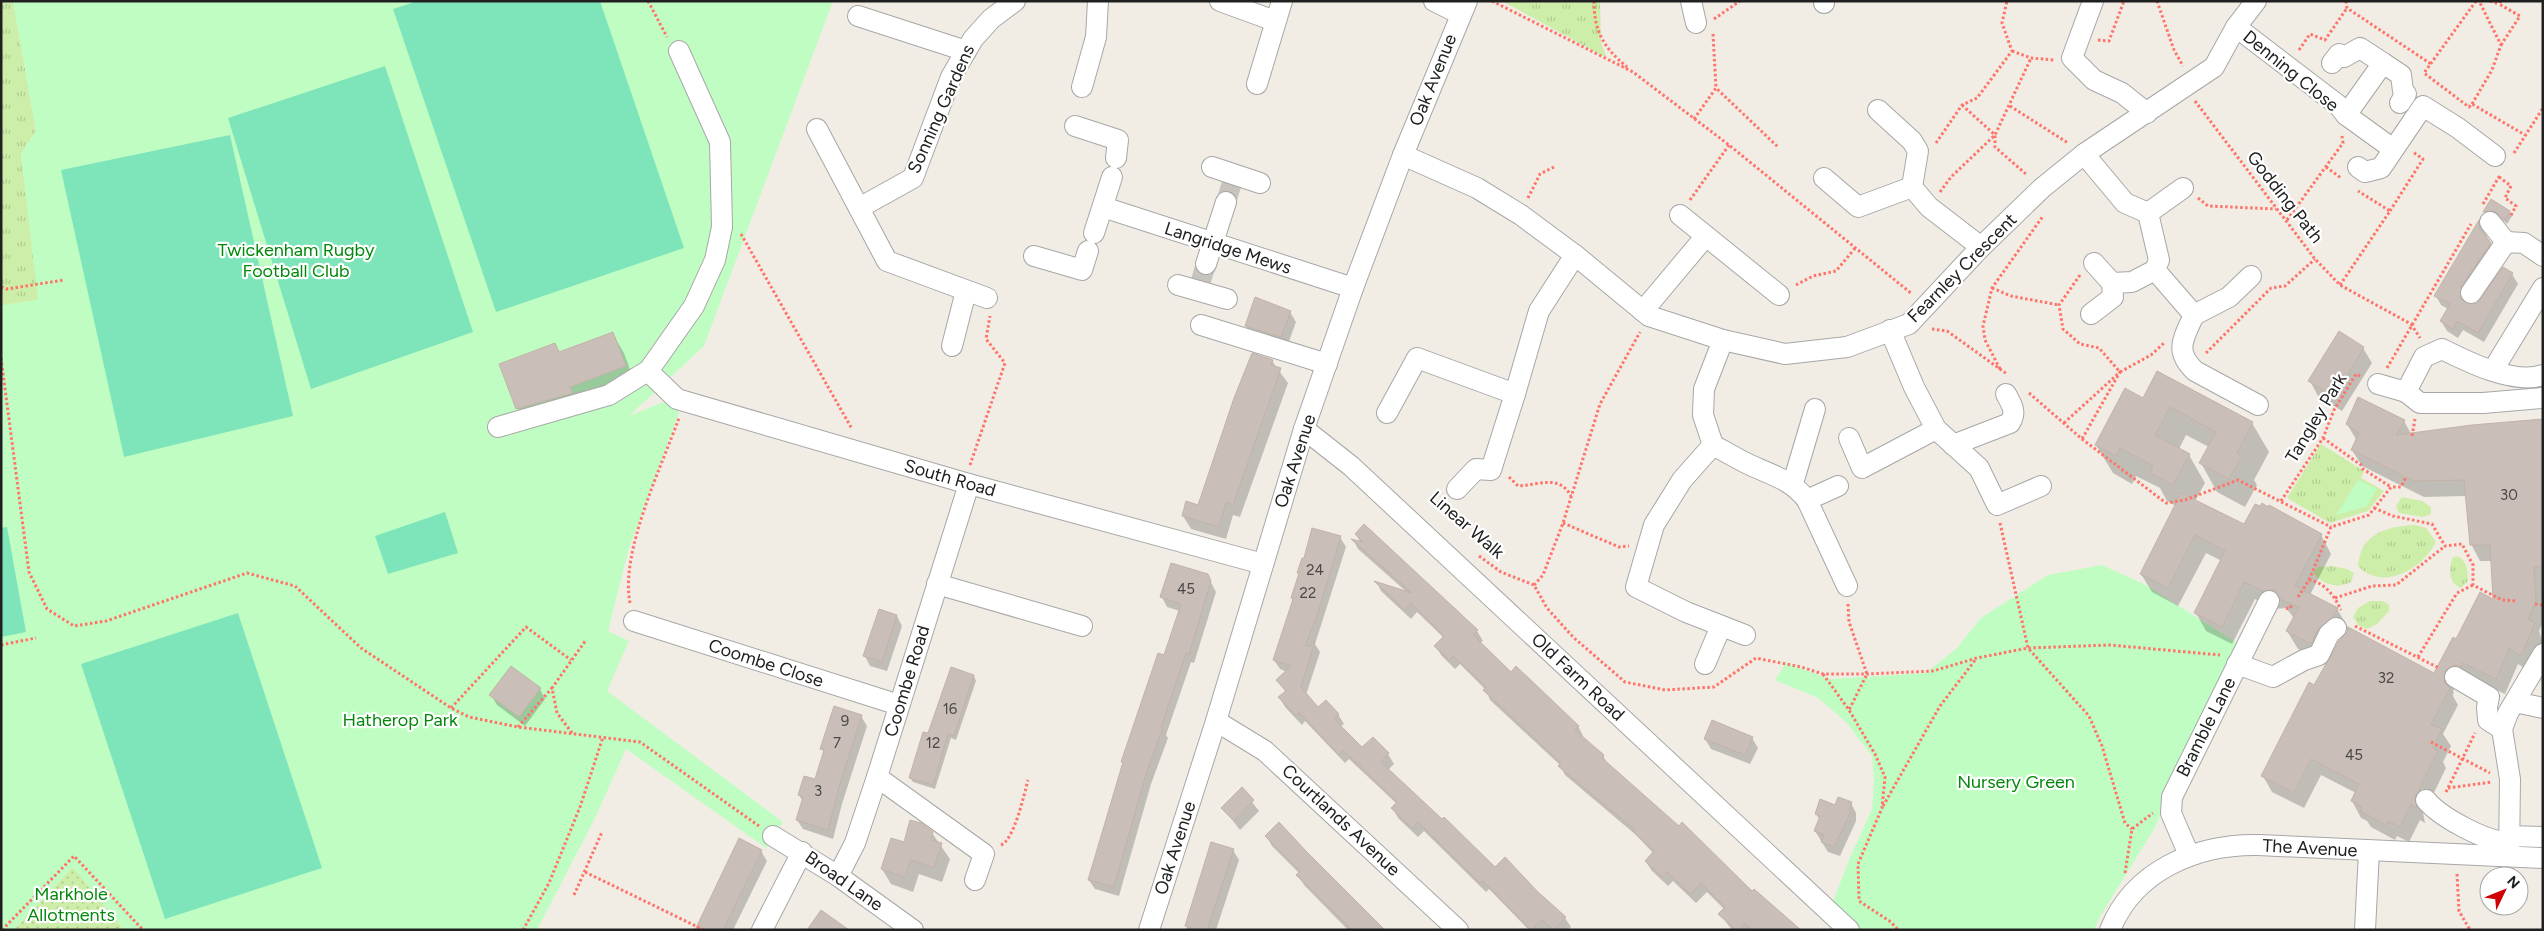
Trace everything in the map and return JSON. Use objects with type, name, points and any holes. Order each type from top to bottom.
[{"type":"street","name":"Sonning Gardens","points":[[859,208],[913,178],[951,77],[972,39],[991,19],[1016,1]]},
{"type":"street","points":[[1082,87],[1096,37],[1098,1]]},
{"type":"street","points":[[1257,84],[1282,1]]},
{"type":"street","points":[[1434,1],[1464,7]]},
{"type":"street","points":[[1691,1],[1707,24]]},
{"type":"street","name":"Fearnley Crescent","points":[[1402,156],[1477,188],[1521,215],[1575,254],[1646,314],[1723,340],[1785,354],[1847,346],[1899,327],[1928,306],[1981,247],[2042,188],[2084,154],[2214,67],[2236,27],[2256,1]]},
{"type":"street","points":[[2090,2],[2072,58],[2094,80],[2122,93],[2147,113]]},
{"type":"street","points":[[1225,3],[1275,21]]},
{"type":"street","name":"Oak Avenue","points":[[1149,930],[1216,721],[1304,429],[1353,288],[1402,156],[1464,7]]},
{"type":"street","points":[[858,16],[966,51]]},
{"type":"street","name":"Denning Close","points":[[2236,27],[2288,65],[2342,110],[2396,145]]},
{"type":"street","points":[[2332,64],[2339,54],[2344,57],[2360,48],[2400,75],[2402,91],[2406,94],[2400,104]]},
{"type":"street","points":[[498,427],[609,395],[649,370],[694,306],[715,260],[722,227],[720,142],[679,50]]},
{"type":"street","name":"Denning Close","points":[[2342,110],[2383,63]]},
{"type":"street","points":[[2353,175],[2381,168],[2423,106],[2458,128],[2495,156]]},
{"type":"street","points":[[1878,110],[1912,141],[1918,151],[1912,187],[1929,207],[1981,247]]},
{"type":"street","points":[[1034,256],[1082,270],[1103,207],[1114,168],[1118,140],[1075,126]]},
{"type":"street","points":[[818,128],[887,261],[987,298]]},
{"type":"street","points":[[2084,154],[2125,203],[2148,213]]},
{"type":"street","points":[[1212,167],[1233,179],[1260,183]]},
{"type":"street","points":[[1824,178],[1858,207],[1912,187]]},
{"type":"street","points":[[2148,213],[2183,188]]},
{"type":"street","points":[[1206,264],[1226,202]]},
{"type":"street","name":"Langridge Mews","points":[[1103,207],[1212,244],[1353,288]]},
{"type":"street","points":[[2112,283],[2132,282],[2155,270],[2159,260],[2148,213]]},
{"type":"street","points":[[1680,215],[1779,295]]},
{"type":"street","points":[[2471,293],[2499,233],[2524,243],[2543,256]]},
{"type":"street","points":[[1646,314],[1705,237]]},
{"type":"street","points":[[1457,489],[1476,469],[1490,470],[1515,394],[1539,311],[1575,254]]},
{"type":"street","points":[[2091,314],[2113,297],[2112,283],[2094,263]]},
{"type":"street","points":[[2155,270],[2194,315]]},
{"type":"street","points":[[2251,276],[2229,297],[2194,315],[2183,340],[2182,353],[2195,371],[2258,405]]},
{"type":"street","points":[[1178,286],[1199,288],[1227,299]]},
{"type":"street","points":[[2494,370],[2543,288]]},
{"type":"street","points":[[952,346],[966,291]]},
{"type":"street","points":[[1201,325],[1327,364]]},
{"type":"street","points":[[1899,327],[1914,387],[1936,430],[1979,468],[1997,505],[2041,486]]},
{"type":"street","points":[[1723,340],[1704,389],[1703,415],[1713,445],[1747,464],[1793,484],[1808,500],[1847,586]]},
{"type":"street","points":[[2406,392],[2424,357],[2442,349],[2494,370],[2518,377],[2543,375]]},
{"type":"street","points":[[1387,413],[1417,358],[1515,394]]},
{"type":"street","name":"South Road","points":[[649,370],[652,376],[677,399],[966,483],[1263,564]]},
{"type":"street","points":[[2378,384],[2406,392],[2420,403],[2538,400],[2543,398]]},
{"type":"street","points":[[1953,445],[2010,423],[2014,416],[2012,386]]},
{"type":"street","points":[[1793,484],[1815,408]]},
{"type":"street","name":"Old Farm Road","points":[[1304,429],[1351,466],[1651,737],[1849,930]]},
{"type":"street","points":[[1849,438],[1862,468],[1936,430]]},
{"type":"street","points":[[1713,445],[1682,480],[1654,525],[1636,586],[1686,612],[1745,635]]},
{"type":"street","name":"Coombe Road","points":[[838,876],[855,843],[877,778],[966,483]]},
{"type":"street","points":[[1808,500],[1838,486]]},
{"type":"street","points":[[937,584],[1082,626]]},
{"type":"street","name":"Bramble Lane","points":[[2189,856],[2172,816],[2172,797],[2269,601]]},
{"type":"street","name":"Coombe Close","points":[[634,621],[899,705]]},
{"type":"street","points":[[2239,660],[2273,677],[2304,660],[2319,655],[2329,634],[2342,625]]},
{"type":"street","points":[[1705,664],[1721,626]]},
{"type":"street","points":[[2509,845],[2510,779],[2502,729],[2515,702],[2543,654]]},
{"type":"street","points":[[2455,677],[2489,697],[2487,707],[2488,720],[2502,729]]},
{"type":"street","points":[[2515,702],[2543,708]]},
{"type":"street","name":"Courtlands Avenue","points":[[1216,721],[1247,738],[1265,751],[1458,930]]},
{"type":"street","points":[[877,778],[984,854],[976,880]]},
{"type":"street","points":[[2430,806],[2496,842],[2509,845],[2543,837]]},
{"type":"street","name":"Broad Lane","points":[[773,836],[802,852],[838,876],[913,930]]},
{"type":"street","name":"The Avenue","points":[[2110,930],[2126,902],[2146,881],[2167,866],[2189,856],[2234,845],[2456,855],[2509,845],[2543,858]]},
{"type":"street","points":[[2365,930],[2369,851]]},
{"type":"street","points":[[762,930],[802,852]]},
{"type":"path","points":[[648,1],[656,20],[679,50]]},
{"type":"path","points":[[1492,1],[1633,72]]},
{"type":"path","points":[[1594,1],[1594,20],[1611,54],[1729,144],[1928,306]]},
{"type":"path","points":[[1740,1],[1707,24],[1716,88],[1778,147]]},
{"type":"path","points":[[2007,1],[2002,23],[2012,51]]},
{"type":"path","points":[[2078,38],[2108,41],[2124,1]]},
{"type":"path","name":"Godding Path","points":[[2157,1],[2188,84],[2277,209],[2340,285],[2411,324],[2378,384]]},
{"type":"path","points":[[2288,65],[2310,34],[2325,40],[2346,8],[2346,1]]},
{"type":"path","points":[[2490,1],[2500,2],[2520,16],[2501,45],[2492,70],[2472,104],[2469,107],[2424,73],[2477,1],[2501,45]]},
{"type":"path","points":[[2346,8],[2431,64]]},
{"type":"path","points":[[1918,151],[1938,142],[1962,105],[1976,98],[2012,51]]},
{"type":"path","points":[[1929,207],[1951,177],[1994,135],[2010,106],[2031,58],[2012,51]]},
{"type":"path","points":[[1694,119],[1716,88]]},
{"type":"path","points":[[2472,104],[2525,135]]},
{"type":"path","points":[[1962,105],[1994,135],[1995,146],[2042,188]]},
{"type":"path","points":[[2010,106],[2084,154]]},
{"type":"path","points":[[2287,220],[2343,143],[2342,110]]},
{"type":"path","points":[[1680,215],[1729,144]]},
{"type":"path","points":[[2340,285],[2424,159],[2396,145]]},
{"type":"path","points":[[1521,215],[1540,174],[1554,167]]},
{"type":"path","points":[[2326,167],[2353,175]]},
{"type":"path","points":[[2499,177],[2511,186],[2506,198],[2516,206],[2499,233]]},
{"type":"path","points":[[2183,188],[2208,206],[2277,209]]},
{"type":"path","points":[[2355,189],[2390,211]]},
{"type":"path","points":[[722,200],[866,454]]},
{"type":"path","points":[[2044,215],[1992,288],[1983,326],[1985,340],[2012,386],[2064,423],[2166,503],[2185,500],[2238,480],[2331,527],[2369,515],[2391,487]]},
{"type":"path","points":[[1779,295],[1813,276],[1836,271],[1856,246]]},
{"type":"path","points":[[2183,340],[2205,354],[2271,288],[2285,286],[2316,258]]},
{"type":"path","points":[[1,287],[7,289],[64,280]]},
{"type":"path","points":[[1992,288],[2011,296],[2059,305]]},
{"type":"path","points":[[966,483],[1005,363],[986,339],[991,311],[984,309],[987,298]]},
{"type":"path","points":[[1646,314],[1600,404],[1563,523],[1543,575],[1534,585],[1547,608],[1573,637],[1625,682],[1665,690],[1714,687],[1756,658],[1801,667],[1823,674],[1867,674],[1933,671],[1977,658],[2028,648],[2110,645],[2239,660]]},
{"type":"path","points":[[1899,327],[1947,332],[2001,369]]},
{"type":"path","points":[[1,358],[29,572],[47,609],[74,626],[106,621],[247,573],[295,586],[361,648],[451,708],[469,716],[518,726],[640,742],[648,745],[773,836]]},
{"type":"path","points":[[2064,423],[2120,372],[2082,439]]},
{"type":"path","name":"Tangley Park","points":[[2281,501],[2323,438],[2334,410],[2356,374],[2378,384]]},
{"type":"path","points":[[634,621],[627,587],[632,548],[685,401]]},
{"type":"path","points":[[2323,438],[2361,465],[2363,469],[2391,487],[2401,486],[2406,477]]},
{"type":"path","points":[[1490,470],[1507,474],[1512,482],[1518,486],[1555,481],[1566,487],[1571,498]]},
{"type":"path","points":[[1997,505],[2001,536],[2013,572],[2014,593],[2028,648],[2089,716],[2102,746],[2125,823],[2132,829]]},
{"type":"path","points":[[2374,508],[2393,516],[2432,524],[2445,546]]},
{"type":"path","points":[[1563,523],[1619,548],[1649,543]]},
{"type":"path","points":[[2298,597],[2309,580],[2331,527]]},
{"type":"path","points":[[2336,598],[2372,586],[2396,585],[2445,546],[2462,544],[2472,565],[2473,585]]},
{"type":"path","name":"Linear Walk","points":[[1474,552],[1501,572],[1534,585]]},
{"type":"path","points":[[2309,580],[2315,581],[2330,591],[2336,598],[2342,625],[2418,657],[2455,677]]},
{"type":"path","points":[[2473,585],[2502,600],[2517,601]]},
{"type":"path","points":[[2418,657],[2457,593],[2473,585]]},
{"type":"path","points":[[1847,586],[1849,622],[1867,674],[1849,710]]},
{"type":"path","points":[[2535,604],[2543,605]]},
{"type":"path","points":[[451,708],[526,627],[572,660]]},
{"type":"path","points":[[1,645],[36,638]]},
{"type":"path","points":[[518,726],[552,688],[586,640]]},
{"type":"path","points":[[1898,930],[1891,922],[1859,901],[1858,864],[1882,808],[1940,706],[1977,658]]},
{"type":"path","points":[[1823,674],[1849,710],[1875,754],[1885,777],[1882,808]]},
{"type":"path","points":[[552,688],[557,713],[572,733]]},
{"type":"path","points":[[2430,806],[2448,788],[2487,707]]},
{"type":"path","points":[[523,930],[549,883],[580,807],[603,737]]},
{"type":"path","points":[[2431,742],[2490,773],[2510,779]]},
{"type":"path","points":[[2448,788],[2510,779]]},
{"type":"path","points":[[1005,843],[1011,833],[1028,780]]},
{"type":"path","points":[[2124,878],[2132,829],[2172,797]]},
{"type":"path","points":[[574,895],[602,832]]},
{"type":"path","points":[[2456,855],[2459,911],[2470,930]]},
{"type":"path","points":[[2,930],[74,856],[143,930]]},
{"type":"path","points":[[585,872],[676,914],[704,930]]},
{"type":"green space","points":[[1,1],[13,1],[36,131],[21,154],[39,300],[1,383]]},
{"type":"green space","points":[[13,1],[833,1],[704,346],[629,416],[663,402],[677,406],[679,413],[629,548],[608,631],[629,641],[607,691],[783,822],[766,848],[626,749],[595,818],[537,930],[124,930],[73,867],[14,930],[1,930],[1,305],[38,300],[21,154],[36,131]]},
{"type":"green space","points":[[418,1],[600,1],[684,248],[496,312],[393,9]]},
{"type":"green space","points":[[1502,1],[1600,1],[1601,43],[1607,58]]},
{"type":"green space","name":"Twickenham Rugby Football Club","points":[[385,66],[473,332],[311,389],[228,118]]},
{"type":"green space","points":[[230,135],[293,416],[124,457],[61,170]]},
{"type":"green space","points":[[2321,444],[2364,471],[2361,478],[2384,491],[2368,511],[2330,523],[2287,498]]},
{"type":"green space","points":[[2358,480],[2377,489],[2367,506],[2336,515]]},
{"type":"green space","points":[[2402,497],[2422,501],[2431,507],[2431,514],[2424,517],[2399,513],[2396,506]]},
{"type":"green space","points":[[445,512],[458,553],[388,574],[375,536]]},
{"type":"green space","points":[[2415,525],[2426,528],[2436,542],[2430,552],[2412,568],[2390,577],[2379,577],[2368,574],[2358,566],[2364,546],[2370,539],[2385,530]]},
{"type":"green space","points":[[7,527],[26,632],[1,637],[1,528]]},
{"type":"green space","points":[[2457,556],[2465,563],[2468,573],[2468,581],[2461,588],[2453,582],[2450,575],[2452,558]]},
{"type":"green space","name":"Nursery Green","points":[[2102,565],[2144,584],[2242,646],[2154,829],[2099,918],[2094,930],[1860,930],[1832,904],[1872,809],[1874,780],[1872,756],[1846,722],[1818,698],[1775,680],[1786,663],[1830,679],[1926,673],[1957,648],[1981,618],[2048,575]]},
{"type":"green space","points":[[2332,566],[2347,569],[2354,573],[2351,582],[2331,585],[2313,573],[2318,567]]},
{"type":"green space","points":[[2370,601],[2383,601],[2389,605],[2389,611],[2377,624],[2367,629],[2359,626],[2353,617],[2358,608]]},
{"type":"green space","points":[[238,613],[322,868],[165,919],[81,664]]},
{"type":"green space","name":"Markhole Allotments","points":[[73,867],[124,930],[14,930]]},
{"type":"building","points":[[2491,199],[2510,211],[2504,221],[2495,211],[2483,212]]},
{"type":"building","points":[[2479,220],[2480,229],[2491,243],[2461,286],[2461,299],[2470,305],[2477,303],[2503,267],[2513,273],[2478,333],[2457,321],[2453,329],[2440,321],[2450,304],[2434,296]]},
{"type":"building","points":[[1255,297],[1291,311],[1281,337],[1245,326]]},
{"type":"building","points":[[2339,331],[2364,347],[2334,397],[2308,381]]},
{"type":"building","points":[[613,332],[626,366],[570,387],[573,393],[516,409],[499,364],[555,343],[559,352]]},
{"type":"building","points":[[1252,353],[1273,360],[1271,365],[1281,368],[1233,505],[1226,502],[1219,527],[1182,516],[1186,501],[1198,505],[1234,398]]},
{"type":"building","points":[[2157,371],[2253,422],[2237,453],[2242,456],[2229,479],[2199,463],[2216,432],[2170,407],[2155,435],[2190,454],[2173,485],[2150,473],[2153,466],[2120,448],[2116,456],[2095,445],[2125,388],[2143,398]]},
{"type":"building","points":[[2358,397],[2405,420],[2396,435],[2472,425],[2543,419],[2543,566],[2534,567],[2536,601],[2528,619],[2535,623],[2521,656],[2509,648],[2496,679],[2463,663],[2461,667],[2455,665],[2445,671],[2444,682],[2450,688],[2431,724],[2442,729],[2433,748],[2438,751],[2420,790],[2415,796],[2417,808],[2411,805],[2400,827],[2388,821],[2386,825],[2360,811],[2362,807],[2351,801],[2359,784],[2311,759],[2294,793],[2261,776],[2309,682],[2314,685],[2339,641],[2347,632],[2348,627],[2434,673],[2453,637],[2456,639],[2480,592],[2493,599],[2490,545],[2470,545],[2464,480],[2414,481],[2351,450],[2359,433],[2346,424]]},
{"type":"building","points":[[2181,493],[2244,524],[2255,504],[2260,506],[2262,503],[2268,507],[2269,505],[2322,534],[2295,586],[2338,608],[2333,617],[2318,629],[2311,644],[2286,631],[2299,607],[2281,600],[2274,590],[2263,591],[2244,582],[2222,627],[2194,613],[2225,551],[2195,535],[2168,588],[2140,574]]},
{"type":"building","points":[[1364,524],[1478,630],[1473,635],[1511,672],[1516,666],[1579,726],[1575,730],[1604,755],[1602,758],[1679,826],[1682,822],[1752,891],[1754,889],[1801,930],[1752,930],[1745,923],[1739,930],[1736,930],[1718,914],[1725,907],[1701,883],[1690,894],[1667,872],[1662,877],[1645,861],[1654,851],[1633,831],[1634,829],[1558,766],[1561,763],[1483,690],[1486,687],[1453,656],[1449,660],[1434,646],[1444,636],[1411,603],[1405,610],[1374,581],[1412,593],[1351,539],[1363,542],[1355,534]]},
{"type":"building","points":[[1312,528],[1341,536],[1317,616],[1305,645],[1310,647],[1315,641],[1301,687],[1318,707],[1326,700],[1339,714],[1334,719],[1362,747],[1373,737],[1389,753],[1381,762],[1442,819],[1444,817],[1495,867],[1505,857],[1538,892],[1566,917],[1554,930],[1542,920],[1531,930],[1483,881],[1480,883],[1418,822],[1412,828],[1391,808],[1397,802],[1343,750],[1339,755],[1299,712],[1296,716],[1278,697],[1286,691],[1276,680],[1291,666],[1273,660],[1293,599],[1291,598],[1299,573],[1297,573],[1302,558],[1304,558]]},
{"type":"building","points":[[1171,563],[1208,574],[1211,581],[1189,654],[1186,653],[1161,727],[1163,728],[1146,774],[1114,887],[1088,880],[1123,762],[1121,762],[1158,653],[1164,655],[1181,604],[1160,597]]},
{"type":"building","points":[[879,609],[897,615],[882,662],[863,656]]},
{"type":"building","points":[[511,666],[541,688],[519,717],[489,695]]},
{"type":"building","points":[[951,667],[974,675],[954,736],[948,734],[933,785],[909,778],[923,732],[928,733]]},
{"type":"building","points":[[834,706],[862,715],[838,790],[828,830],[796,820],[803,797],[798,795],[804,776],[815,779],[824,750],[820,749]]},
{"type":"building","points":[[1712,720],[1753,737],[1745,755],[1704,739]]},
{"type":"building","points":[[1242,787],[1254,800],[1234,821],[1221,808]]},
{"type":"building","points":[[1838,797],[1852,802],[1849,809],[1851,811],[1834,847],[1821,842],[1824,835],[1814,831],[1820,816],[1815,814],[1820,799],[1835,805]]},
{"type":"building","points":[[910,820],[921,823],[933,832],[931,840],[942,843],[934,868],[911,860],[905,877],[881,869],[891,838],[904,842]]},
{"type":"building","points":[[1279,822],[1385,930],[1352,930],[1296,875],[1300,871],[1265,836]]},
{"type":"building","points":[[739,838],[762,850],[723,930],[695,930]]},
{"type":"building","points":[[1211,842],[1234,849],[1207,930],[1197,930],[1185,926]]},
{"type":"building","points":[[821,910],[849,930],[807,930]]},
{"type":"tunnel","points":[[1226,202],[1232,183]]},
{"type":"tunnel","points":[[1200,284],[1206,264]]},
{"type":"park label","name":"Hatherop Park","points":[[400,720]]}]
